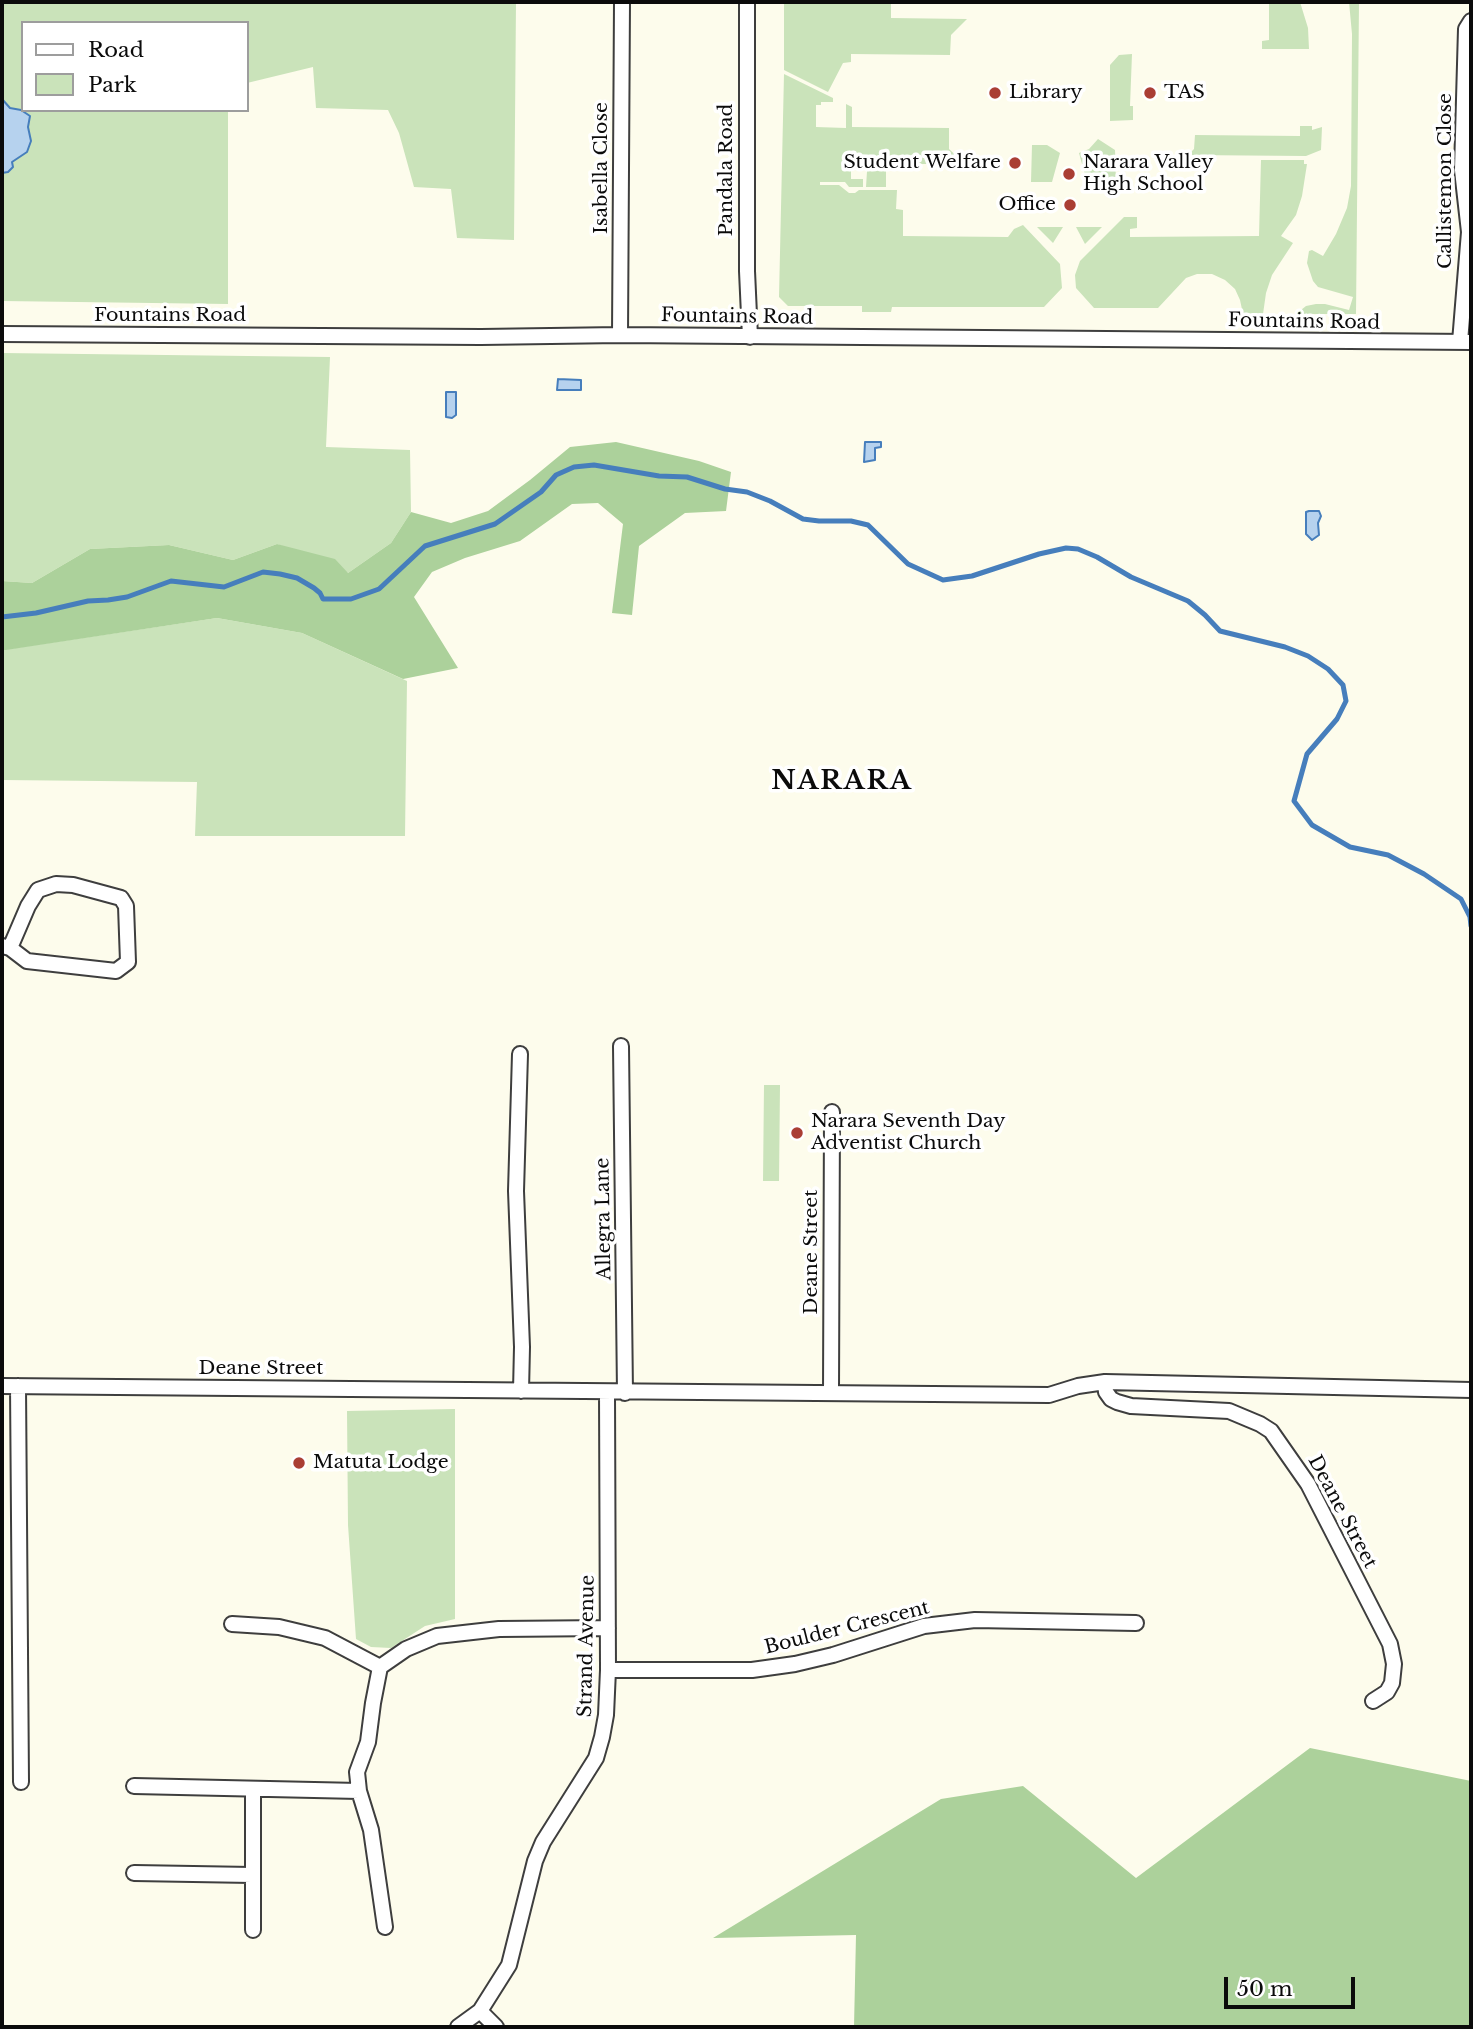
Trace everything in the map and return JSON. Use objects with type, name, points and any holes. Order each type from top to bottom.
[{"type":"street","name":"Isabella Close","points":[[620,335],[622,2]]},
{"type":"street","name":"Pandala Road","points":[[747,2],[747,271],[750,337]]},
{"type":"street","name":"Callistemon Close","points":[[1466,342],[1469,232],[1462,170],[1466,29],[1471,21]]},
{"type":"street","name":"Fountains Road","points":[[2,334],[481,337],[620,335],[1466,342]]},
{"type":"street","points":[[56,884],[73,885],[121,898],[126,906],[128,962],[116,971],[27,961],[6,947],[38,890],[56,884]]},
{"type":"street","name":"Allegra Lane","points":[[621,1046],[625,1392]]},
{"type":"street","points":[[520,1054],[516,1191],[521,1391]]},
{"type":"street","name":"Deane Street","points":[[831,1392],[832,1112]]},
{"type":"street","name":"Deane Street","points":[[1105,1382],[1106,1392],[1117,1402],[1131,1406],[1229,1411],[1260,1423],[1271,1431],[1308,1484],[1390,1644],[1394,1664],[1392,1683],[1387,1692],[1373,1701]]},
{"type":"street","name":"Deane Street","points":[[2,1386],[1049,1395],[1078,1386],[1105,1382],[1471,1390]]},
{"type":"street","points":[[18,1386],[21,1782]]},
{"type":"street","name":"Strand Avenue","points":[[458,2027],[480,2011],[509,1965],[534,1861],[596,1758],[606,1715],[608,1670],[607,1392]]},
{"type":"street","name":"Boulder Crescent","points":[[608,1670],[752,1670],[784,1666],[833,1655],[924,1626],[975,1620],[1136,1623]]},
{"type":"street","points":[[232,1624],[279,1627],[325,1639],[380,1667]]},
{"type":"street","points":[[385,1927],[371,1830],[359,1791],[357,1772],[370,1735],[380,1667],[406,1649],[437,1636],[499,1629],[608,1628]]},
{"type":"street","points":[[134,1786],[359,1791]]},
{"type":"street","points":[[253,1789],[253,1930]]},
{"type":"street","points":[[134,1872],[253,1875]]},
{"type":"street","points":[[480,2011],[496,2027]]},
{"type":"green space","points":[[2,2],[516,2],[514,240],[457,238],[451,189],[414,187],[399,133],[388,110],[316,108],[313,67],[248,83],[248,21],[21,21],[21,112],[228,112],[228,304],[2,301]]},
{"type":"green space","points":[[784,2],[891,2],[891,18],[967,19],[951,35],[950,55],[851,54],[851,62],[843,63],[828,92],[784,70]]},
{"type":"green space","points":[[1269,2],[1300,2],[1308,28],[1309,49],[1262,49],[1262,41],[1269,40]]},
{"type":"green space","points":[[1349,2],[1359,2],[1356,314],[1296,314],[1306,306],[1316,304],[1349,310],[1353,297],[1318,287],[1307,263],[1309,251],[1323,256],[1336,234],[1347,208],[1351,186],[1352,34]]},
{"type":"green space","points":[[1132,54],[1130,106],[1133,106],[1133,120],[1110,121],[1110,65],[1119,55]]},
{"type":"green space","points":[[784,74],[833,98],[833,102],[816,105],[816,127],[846,128],[846,104],[852,107],[852,127],[949,128],[949,149],[965,164],[886,164],[886,187],[866,187],[868,156],[851,156],[851,179],[863,179],[863,187],[849,187],[845,182],[820,182],[820,185],[839,185],[849,193],[859,190],[897,190],[896,209],[903,210],[903,236],[1008,237],[1014,229],[1023,225],[1060,264],[1062,288],[1044,307],[892,307],[891,312],[862,312],[862,306],[788,306],[779,297]]},
{"type":"green space","points":[[1300,126],[1312,126],[1312,130],[1322,127],[1321,150],[1306,156],[1188,155],[1194,149],[1195,135],[1300,136]]},
{"type":"green space","points":[[1098,139],[1115,150],[1116,182],[1087,182],[1079,153],[1089,149]]},
{"type":"green space","points":[[1032,145],[1047,145],[1060,153],[1052,182],[1031,182]]},
{"type":"green space","points":[[1261,160],[1304,160],[1304,164],[1307,164],[1296,215],[1281,236],[1293,243],[1272,275],[1263,314],[1243,314],[1235,289],[1212,274],[1197,274],[1186,278],[1158,308],[1094,308],[1076,288],[1075,275],[1080,261],[1124,217],[1137,217],[1137,228],[1130,229],[1130,237],[1259,236]]},
{"type":"green space","points":[[1037,227],[1063,227],[1053,243]]},
{"type":"green space","points":[[1076,227],[1102,227],[1085,244]]},
{"type":"green space","points":[[2,353],[330,357],[326,447],[410,450],[411,512],[391,543],[348,573],[277,544],[233,560],[169,545],[90,549],[32,583],[2,581]]},
{"type":"green space","points":[[616,442],[699,461],[731,472],[726,511],[685,513],[639,546],[632,615],[612,613],[623,524],[598,503],[572,504],[520,541],[465,558],[432,572],[414,597],[458,668],[403,679],[302,633],[217,618],[2,650],[2,581],[32,583],[90,549],[169,545],[233,560],[277,544],[335,559],[348,573],[391,543],[411,512],[451,523],[488,511],[570,447]]},
{"type":"green space","points":[[217,618],[302,633],[407,681],[405,836],[195,836],[197,782],[2,780],[2,650]]},
{"type":"green space","points":[[764,1085],[780,1085],[779,1181],[763,1181]]},
{"type":"green space","points":[[455,1409],[455,1619],[425,1626],[391,1648],[371,1647],[356,1639],[348,1525],[347,1411]]},
{"type":"green space","points":[[1310,1748],[1471,1781],[1471,2027],[854,2027],[856,1935],[713,1938],[941,1799],[1023,1786],[1136,1878]]},
{"type":"water","points":[[2,99],[10,108],[21,110],[30,116],[28,127],[31,141],[27,152],[12,162],[13,167],[8,172],[2,173]]},
{"type":"water","points":[[558,379],[581,380],[581,390],[557,390]]},
{"type":"water","points":[[446,392],[456,392],[456,415],[452,418],[446,417]]},
{"type":"water","points":[[865,442],[881,442],[881,447],[875,448],[875,460],[864,462]]},
{"type":"water","points":[[1319,511],[1321,516],[1318,523],[1319,535],[1312,540],[1306,534],[1306,512]]},
{"type":"waterway","points":[[2,617],[36,613],[88,601],[127,597],[171,581],[224,587],[263,572],[297,578],[314,588],[323,599],[351,599],[379,589],[425,546],[495,524],[541,492],[556,475],[574,467],[594,465],[659,476],[687,477],[725,489],[747,492],[803,519],[851,521],[868,525],[908,564],[943,580],[972,576],[1039,554],[1066,548],[1078,549],[1131,577],[1188,601],[1220,631],[1285,647],[1308,656],[1328,669],[1343,685],[1346,701],[1337,719],[1307,754],[1294,801],[1312,825],[1350,847],[1388,855],[1424,874],[1461,899],[1470,917],[1471,926]]},
{"type":"place","name":"Library","points":[[995,93]]},
{"type":"place","name":"TAS","points":[[1150,93]]},
{"type":"place","name":"Student Welfare","points":[[1015,163]]},
{"type":"place","name":"Narara Valley High School","points":[[1069,174]]},
{"type":"place","name":"Office","points":[[1070,205]]},
{"type":"place","name":"Narara Seventh Day Adventist Church","points":[[797,1133]]},
{"type":"place","name":"Matuta Lodge","points":[[299,1463]]},
{"type":"district","name":"NARARA","points":[[842,782]]}]
